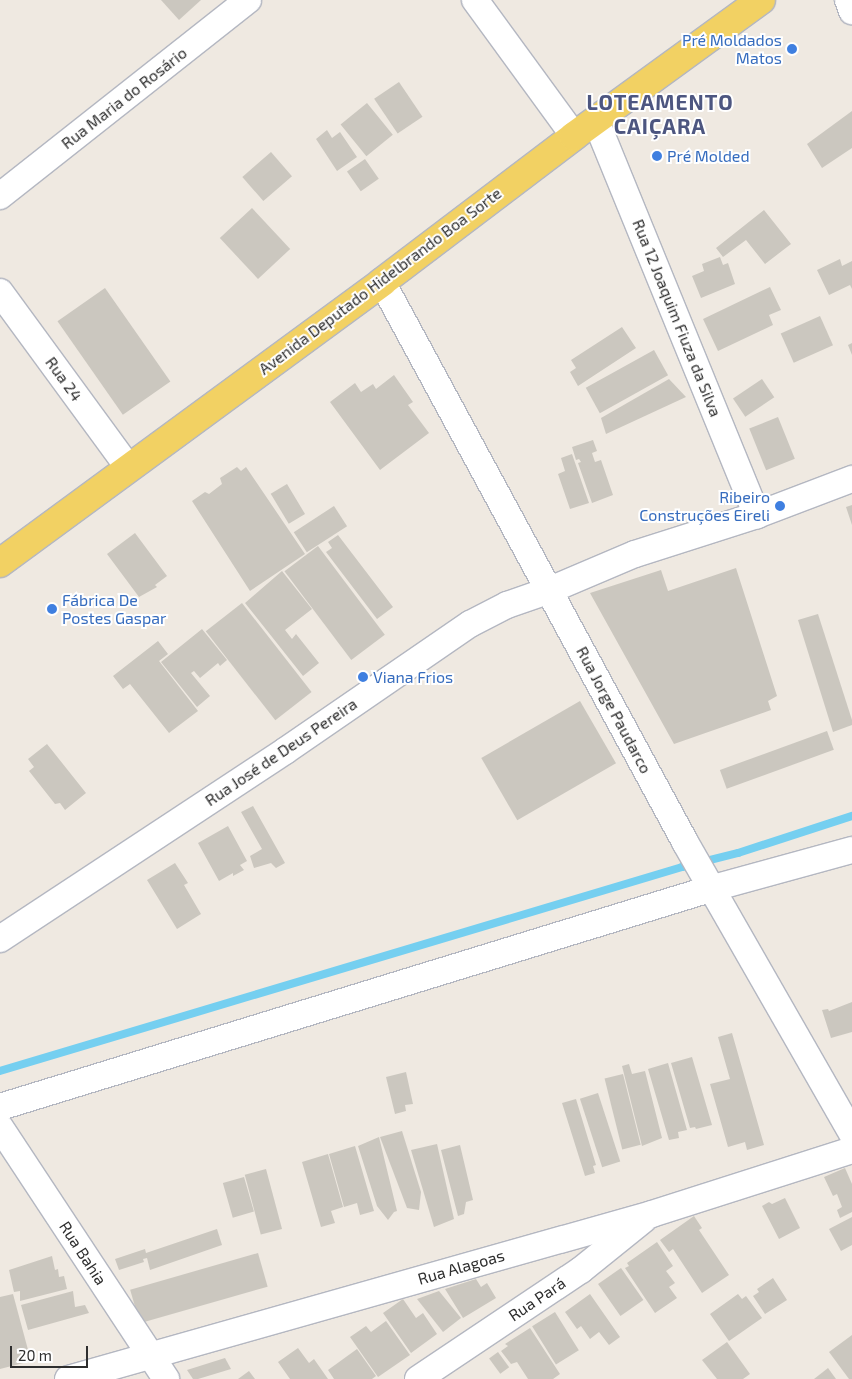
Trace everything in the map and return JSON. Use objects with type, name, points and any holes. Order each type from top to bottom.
[{"type":"main road","name":"Avenida Deputado Hidelbrando Boa Sorte","points":[[0,563],[382,282],[574,136],[761,0]]},
{"type":"street","name":"Rua Maria do Rosário","points":[[0,196],[248,0]]},
{"type":"street","points":[[475,0],[574,136]]},
{"type":"street","points":[[848,0],[852,11]]},
{"type":"street","name":"Rua 12 Joaquim Fiuza da Silva","points":[[596,121],[757,515]]},
{"type":"street","name":"Rua Jorge Paudarco","points":[[382,282],[685,842],[852,1134]]},
{"type":"street","name":"Rua 24","points":[[0,292],[128,467]]},
{"type":"street","name":"Rua José de Deus Pereira","points":[[0,939],[285,751],[470,624],[507,605],[550,590],[635,554],[757,515],[852,479]]},
{"type":"street","points":[[0,1107],[710,884],[852,850]]},
{"type":"street","name":"Rua Bahia","points":[[0,1127],[166,1379]]},
{"type":"street","name":"Rua Alagoas","points":[[68,1379],[652,1214],[852,1150]]},
{"type":"street","name":"Rua Pará","points":[[418,1379],[581,1270],[652,1214]]},
{"type":"building","points":[[161,0],[201,0],[179,20]]},
{"type":"building","points":[[399,82],[422,117],[398,134],[374,99]]},
{"type":"building","points":[[367,103],[393,135],[366,156],[341,124]]},
{"type":"building","points":[[852,111],[852,148],[822,168],[807,144]]},
{"type":"building","points":[[327,130],[332,138],[340,132],[357,157],[337,171],[316,139]]},
{"type":"building","points":[[271,152],[292,176],[263,201],[242,177]]},
{"type":"building","points":[[365,159],[379,179],[361,191],[347,172]]},
{"type":"building","points":[[252,208],[290,249],[258,279],[220,238]]},
{"type":"building","points":[[764,210],[791,244],[765,264],[746,240],[723,257],[716,248]]},
{"type":"building","points":[[720,257],[723,265],[728,263],[735,284],[701,298],[692,276],[704,271],[702,264]]},
{"type":"building","points":[[840,259],[842,266],[852,261],[852,289],[850,285],[829,295],[817,270]]},
{"type":"building","points":[[770,287],[781,310],[769,315],[773,325],[718,351],[703,319]]},
{"type":"building","points":[[105,288],[170,381],[123,415],[57,321]]},
{"type":"building","points":[[820,316],[833,345],[794,363],[781,333]]},
{"type":"building","points":[[622,327],[636,348],[578,386],[570,372],[576,368],[571,360]]},
{"type":"building","points":[[852,343],[852,355],[848,345]]},
{"type":"building","points":[[654,350],[668,375],[600,413],[586,388]]},
{"type":"building","points":[[394,375],[413,402],[408,405],[429,433],[380,470],[330,402],[355,383],[361,392],[373,384],[376,389]]},
{"type":"building","points":[[669,379],[686,397],[606,434],[601,418]]},
{"type":"building","points":[[762,379],[774,397],[745,417],[733,399]]},
{"type":"building","points":[[778,417],[795,459],[766,470],[749,429]]},
{"type":"building","points":[[593,440],[597,451],[592,453],[595,462],[601,460],[613,495],[592,503],[578,463],[581,462],[579,459],[576,460],[572,447]]},
{"type":"building","points":[[572,454],[589,503],[570,509],[558,474],[565,471],[561,458]]},
{"type":"building","points":[[237,467],[241,471],[246,467],[305,554],[250,591],[192,501],[205,492],[209,494],[222,484],[220,478]]},
{"type":"building","points":[[287,484],[305,514],[289,524],[271,494]]},
{"type":"building","points":[[852,505],[852,525],[846,507]]},
{"type":"building","points":[[334,506],[347,526],[307,552],[294,532]]},
{"type":"building","points":[[135,533],[167,576],[155,585],[157,587],[139,597],[107,554]]},
{"type":"building","points":[[338,535],[393,607],[377,619],[326,552],[332,548],[328,542]]},
{"type":"building","points":[[318,546],[385,635],[351,660],[284,571]]},
{"type":"building","points":[[736,568],[777,696],[768,701],[771,710],[674,744],[590,593],[661,570],[668,591]]},
{"type":"building","points":[[282,571],[312,609],[285,630],[292,639],[296,634],[319,663],[303,676],[245,603]]},
{"type":"building","points":[[242,603],[312,692],[275,720],[206,631]]},
{"type":"building","points":[[818,614],[852,720],[852,725],[833,732],[798,620]]},
{"type":"building","points":[[202,629],[227,660],[220,666],[218,663],[200,678],[194,671],[191,673],[210,696],[197,707],[161,662]]},
{"type":"building","points":[[158,641],[168,654],[159,661],[198,711],[169,733],[130,684],[123,689],[113,676]]},
{"type":"building","points":[[580,701],[616,763],[517,820],[481,758]]},
{"type":"building","points":[[827,731],[834,750],[727,789],[720,770]]},
{"type":"building","points":[[47,744],[86,793],[65,810],[60,803],[55,804],[29,771],[34,767],[28,759]]},
{"type":"building","points":[[253,806],[285,863],[276,868],[271,863],[254,868],[250,856],[262,849],[241,812]]},
{"type":"building","points":[[228,826],[247,861],[240,865],[244,870],[233,876],[233,873],[219,881],[198,843]]},
{"type":"building","points":[[175,863],[188,883],[184,885],[201,914],[177,929],[147,880]]},
{"type":"building","points":[[852,1002],[852,1032],[831,1038],[822,1010],[828,1009],[829,1011]]},
{"type":"building","points":[[732,1033],[764,1145],[747,1150],[745,1142],[728,1147],[710,1084],[730,1079],[718,1037]]},
{"type":"building","points":[[692,1057],[712,1125],[696,1129],[695,1127],[690,1128],[671,1063]]},
{"type":"building","points":[[668,1063],[687,1130],[678,1132],[679,1138],[669,1140],[648,1069]]},
{"type":"building","points":[[629,1064],[632,1074],[645,1071],[662,1138],[642,1146],[622,1066]]},
{"type":"building","points":[[406,1072],[413,1104],[405,1105],[406,1111],[395,1114],[386,1077]]},
{"type":"building","points":[[623,1074],[641,1145],[622,1149],[605,1079]]},
{"type":"building","points":[[598,1093],[620,1161],[602,1167],[580,1099]]},
{"type":"building","points":[[576,1099],[596,1165],[593,1166],[595,1173],[585,1176],[562,1103]]},
{"type":"building","points":[[402,1131],[421,1192],[419,1210],[407,1208],[380,1137]]},
{"type":"building","points":[[379,1137],[397,1211],[388,1220],[377,1206],[358,1146]]},
{"type":"building","points":[[437,1144],[454,1219],[434,1227],[411,1150]]},
{"type":"building","points":[[460,1145],[473,1200],[466,1202],[464,1214],[458,1216],[441,1150]]},
{"type":"building","points":[[355,1146],[374,1211],[360,1215],[357,1203],[344,1207],[329,1154]]},
{"type":"building","points":[[328,1154],[343,1207],[331,1211],[335,1223],[321,1227],[302,1162]]},
{"type":"building","points":[[845,1168],[852,1184],[852,1212],[840,1218],[837,1210],[842,1207],[837,1194],[833,1196],[824,1177]]},
{"type":"building","points":[[266,1169],[282,1229],[261,1235],[245,1175]]},
{"type":"building","points":[[244,1177],[254,1212],[233,1218],[223,1183]]},
{"type":"building","points":[[785,1198],[800,1228],[779,1239],[762,1206]]},
{"type":"building","points":[[694,1216],[702,1228],[699,1230],[729,1275],[702,1293],[673,1249],[669,1252],[660,1240]]},
{"type":"building","points":[[852,1217],[852,1245],[841,1251],[829,1229]]},
{"type":"building","points":[[217,1229],[222,1245],[150,1270],[147,1258],[143,1259],[144,1262],[119,1270],[115,1259],[145,1249],[146,1253]]},
{"type":"building","points":[[657,1242],[673,1266],[666,1271],[675,1283],[669,1287],[677,1298],[655,1313],[625,1268],[629,1266],[627,1263]]},
{"type":"building","points":[[258,1253],[268,1287],[140,1323],[130,1290]]},
{"type":"building","points":[[52,1256],[55,1270],[58,1269],[59,1277],[64,1276],[67,1289],[20,1301],[20,1291],[14,1292],[9,1270]]},
{"type":"building","points":[[621,1268],[643,1300],[620,1316],[598,1284]]},
{"type":"building","points":[[773,1278],[787,1300],[765,1314],[753,1296],[759,1292],[757,1289]]},
{"type":"building","points":[[476,1279],[481,1287],[487,1283],[496,1298],[463,1318],[445,1289]]},
{"type":"building","points":[[73,1291],[75,1307],[85,1305],[89,1313],[28,1330],[21,1305]]},
{"type":"building","points":[[439,1291],[461,1318],[443,1332],[417,1299]]},
{"type":"building","points":[[13,1294],[31,1361],[0,1369],[0,1297]]},
{"type":"building","points":[[590,1294],[620,1337],[609,1345],[599,1332],[590,1339],[581,1326],[577,1329],[565,1312]]},
{"type":"building","points":[[738,1294],[742,1299],[746,1296],[762,1318],[729,1341],[710,1314]]},
{"type":"building","points":[[403,1299],[416,1318],[423,1313],[437,1334],[411,1353],[383,1313]]},
{"type":"building","points":[[555,1312],[579,1350],[556,1364],[532,1326]]},
{"type":"building","points":[[386,1321],[410,1355],[378,1377],[350,1337],[366,1326],[371,1332]]},
{"type":"building","points":[[530,1328],[560,1374],[553,1379],[528,1379],[517,1362],[511,1364],[501,1351],[508,1346],[505,1344]]},
{"type":"building","points":[[852,1335],[852,1379],[849,1379],[829,1352]]},
{"type":"building","points":[[727,1342],[750,1374],[743,1379],[717,1379],[702,1360]]},
{"type":"building","points":[[298,1348],[309,1363],[314,1359],[328,1379],[290,1379],[278,1362]]},
{"type":"building","points":[[357,1349],[376,1376],[372,1379],[334,1379],[328,1370]]},
{"type":"building","points":[[498,1352],[509,1367],[500,1374],[489,1358]]},
{"type":"building","points":[[225,1358],[231,1369],[198,1379],[193,1379],[187,1370]]},
{"type":"building","points":[[828,1368],[836,1379],[814,1379]]},
{"type":"building","points":[[249,1371],[255,1379],[238,1379]]},
{"type":"waterway","points":[[0,1071],[682,867],[738,853],[852,816]]},
{"type":"place","name":"Pré Moldados Matos","points":[[792,49]]},
{"type":"place","name":"Pré Molded","points":[[657,156]]},
{"type":"place","name":"Ribeiro Construções Eireli","points":[[780,506]]},
{"type":"place","name":"Fábrica De Postes Gaspar","points":[[52,609]]},
{"type":"place","name":"Viana Frios","points":[[363,677]]},
{"type":"district","name":"LOTEAMENTO CAIÇARA","points":[[660,114]]}]
